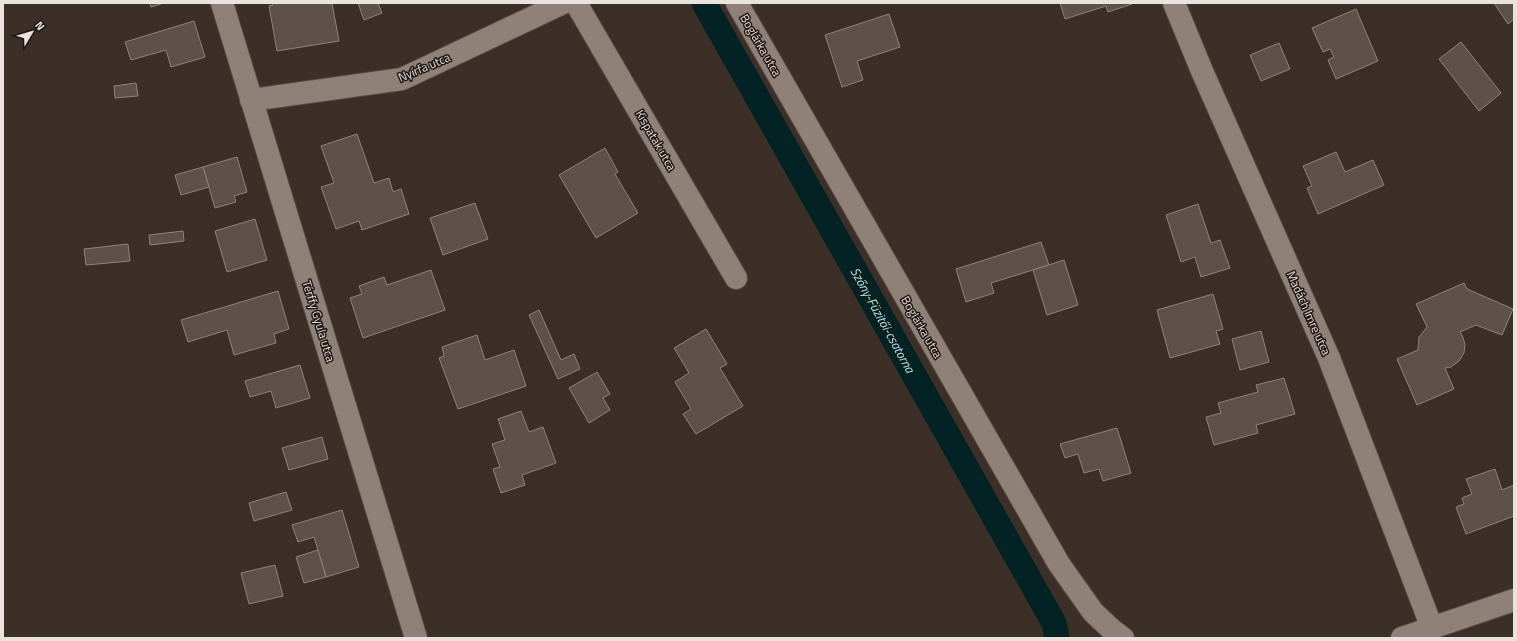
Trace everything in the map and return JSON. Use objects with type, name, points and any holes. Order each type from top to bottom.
[{"type":"street","name":"Térffy Gyula utca","points":[[222,3],[416,638]]},
{"type":"street","name":"Nyírfa utca","points":[[251,100],[402,79],[563,3]]},
{"type":"street","name":"Kispatak utca","points":[[576,3],[736,278]]},
{"type":"street","name":"Boglárka utca","points":[[737,3],[1059,564],[1093,612],[1123,638]]},
{"type":"street","name":"Madách Imre utca","points":[[1174,3],[1202,71],[1328,358],[1432,628]]},
{"type":"street","points":[[1402,638],[1514,600]]},
{"type":"building","points":[[150,3],[164,3],[151,7]]},
{"type":"building","points":[[272,3],[332,3],[339,41],[277,51],[269,6],[273,5]]},
{"type":"building","points":[[358,3],[378,3],[382,13],[364,20]]},
{"type":"building","points":[[1060,3],[1132,4],[1108,12],[1106,6],[1065,19]]},
{"type":"building","points":[[1494,3],[1514,3],[1514,19],[1508,24]]},
{"type":"building","points":[[1356,9],[1378,61],[1336,79],[1328,60],[1334,57],[1330,49],[1323,52],[1312,28]]},
{"type":"building","points":[[889,14],[900,47],[857,61],[863,80],[842,87],[825,35]]},
{"type":"building","points":[[194,21],[205,57],[171,67],[166,50],[131,60],[125,42]]},
{"type":"building","points":[[1461,42],[1501,93],[1479,111],[1439,59]]},
{"type":"building","points":[[1279,43],[1290,69],[1261,81],[1250,55]]},
{"type":"building","points":[[136,83],[138,96],[115,98],[114,86]]},
{"type":"building","points":[[357,134],[374,183],[389,178],[393,192],[401,189],[409,214],[362,230],[359,221],[336,229],[321,187],[334,183],[321,146]]},
{"type":"building","points":[[605,148],[618,172],[615,174],[638,213],[596,238],[559,175]]},
{"type":"building","points":[[1336,152],[1345,172],[1373,160],[1384,185],[1318,214],[1307,188],[1312,186],[1303,166]]},
{"type":"building","points":[[237,157],[247,192],[234,196],[236,202],[215,208],[203,167]]},
{"type":"building","points":[[203,167],[209,187],[181,195],[175,175]]},
{"type":"building","points":[[475,203],[488,239],[443,255],[430,218]]},
{"type":"building","points":[[1198,204],[1211,243],[1220,240],[1230,268],[1201,277],[1195,257],[1181,262],[1166,215]]},
{"type":"building","points":[[255,219],[267,260],[227,272],[215,231]]},
{"type":"building","points":[[183,231],[184,241],[150,245],[149,235]]},
{"type":"building","points":[[1041,242],[1049,265],[991,283],[994,293],[966,302],[956,269]]},
{"type":"building","points":[[128,244],[130,261],[86,265],[84,249]]},
{"type":"building","points":[[1064,260],[1078,305],[1047,315],[1033,270]]},
{"type":"building","points":[[431,270],[445,310],[363,338],[350,298],[362,294],[359,286],[384,277],[387,285]]},
{"type":"building","points":[[1464,283],[1467,289],[1513,309],[1502,335],[1476,325],[1460,332],[1465,344],[1464,353],[1459,361],[1451,367],[1445,368],[1454,389],[1417,405],[1397,359],[1418,350],[1419,337],[1427,327],[1416,304]]},
{"type":"building","points":[[278,291],[289,329],[274,334],[276,343],[234,355],[227,330],[188,342],[181,320]]},
{"type":"building","points":[[1213,294],[1223,329],[1216,331],[1220,344],[1170,358],[1157,310]]},
{"type":"building","points":[[539,310],[561,360],[574,354],[580,369],[558,379],[529,315]]},
{"type":"building","points":[[706,329],[727,364],[720,368],[743,406],[696,434],[683,414],[691,409],[675,382],[689,373],[674,348]]},
{"type":"building","points":[[1261,331],[1269,362],[1240,370],[1232,339]]},
{"type":"building","points":[[477,335],[485,360],[514,350],[526,386],[458,409],[439,358],[444,356],[442,347]]},
{"type":"building","points":[[300,365],[310,398],[276,408],[271,391],[250,397],[245,381]]},
{"type":"building","points":[[597,372],[610,394],[603,398],[610,410],[589,423],[569,388]]},
{"type":"building","points":[[1284,378],[1295,414],[1256,425],[1258,433],[1214,445],[1206,417],[1221,413],[1218,403],[1258,392],[1256,385]]},
{"type":"building","points":[[521,411],[529,432],[543,427],[556,463],[522,475],[525,485],[501,493],[493,469],[500,467],[492,444],[505,440],[498,419]]},
{"type":"building","points":[[1117,428],[1131,473],[1103,481],[1099,469],[1084,473],[1078,454],[1065,458],[1060,444]]},
{"type":"building","points":[[322,437],[328,459],[289,470],[282,448]]},
{"type":"building","points":[[1495,469],[1502,490],[1514,485],[1514,516],[1466,534],[1456,507],[1464,504],[1462,498],[1472,494],[1466,479]]},
{"type":"building","points":[[286,492],[292,510],[254,521],[249,503]]},
{"type":"building","points":[[342,510],[359,567],[326,577],[314,537],[298,542],[292,525]]},
{"type":"building","points":[[318,550],[326,577],[304,583],[296,557]]},
{"type":"building","points":[[275,565],[283,596],[249,604],[241,573]]},
{"type":"waterway","name":"Szőny-Füzitői-csatorna","points":[[704,3],[1054,623],[1057,638]]}]
